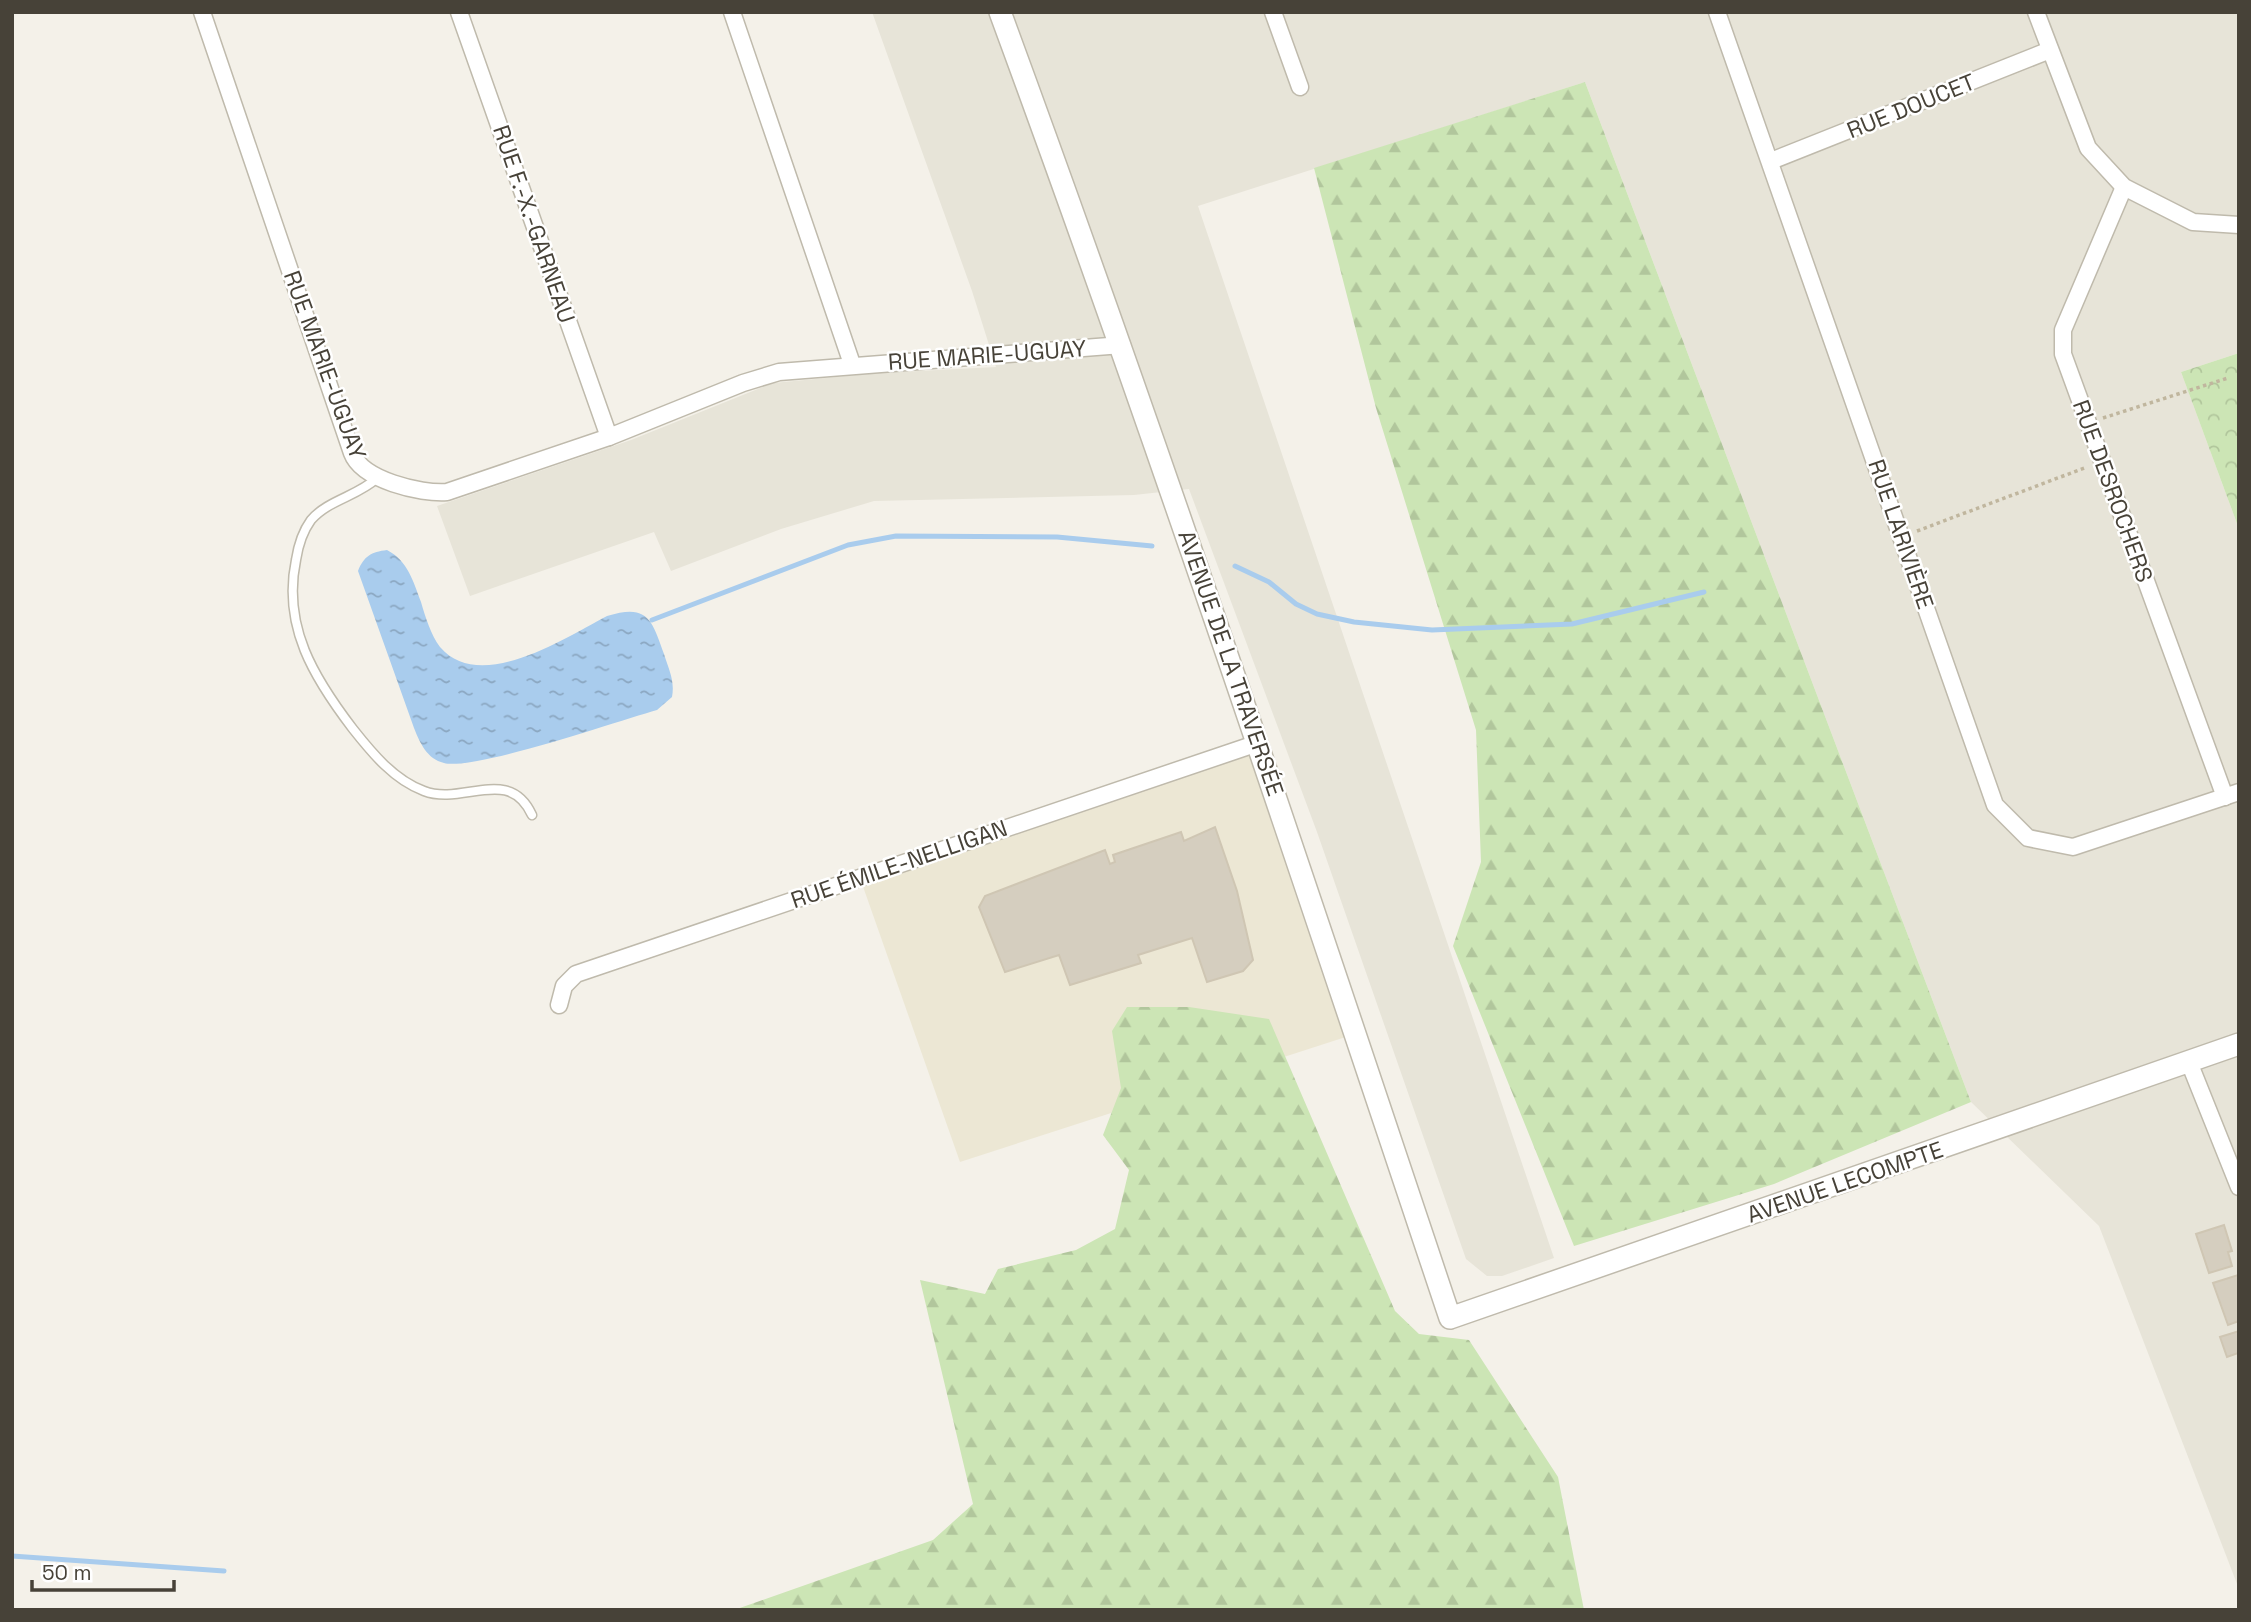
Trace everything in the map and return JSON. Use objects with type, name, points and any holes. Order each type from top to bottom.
[{"type":"street","name":"RUE MARIE-UGUAY","points":[[202,12],[352,453],[361,468],[377,478],[426,491],[447,492],[609,437],[764,375],[852,364],[1122,345]]},
{"type":"street","name":"RUE F.-X.-GARNEAU","points":[[459,12],[609,437]]},
{"type":"street","points":[[732,12],[852,364]]},
{"type":"street","name":"AVENUE DE LA TRAVERSÉE","points":[[1000,12],[1122,345],[1450,1318]]},
{"type":"street","points":[[1273,12],[1300,87]]},
{"type":"street","name":"RUE LARIVIÈRE","points":[[1717,12],[1995,805],[2028,838],[2073,847],[2232,794]]},
{"type":"street","points":[[2036,12],[2088,148],[2124,187],[2193,222],[2239,225]]},
{"type":"street","name":"RUE DOUCET","points":[[1771,161],[2050,50]]},
{"type":"street","name":"RUE DESROCHERS","points":[[2124,187],[2063,330],[2063,354],[2232,794]]},
{"type":"street","name":"RUE ÉMILE-NELLIGAN","points":[[559,1005],[564,986],[576,974],[1258,743]]},
{"type":"street","name":"AVENUE LECOMPTE","points":[[1450,1318],[2239,1044]]},
{"type":"street","points":[[2189,1062],[2239,1187]]},
{"type":"lane","points":[[377,478],[358,494],[333,504],[311,521],[298,551],[292,583],[293,609],[315,676],[325,694],[366,746],[381,762],[410,784],[433,794],[448,796],[484,789],[508,790],[520,795],[533,815]]},
{"type":"path","points":[[2088,423],[2228,378]]},
{"type":"path","points":[[1902,537],[2102,461]]},
{"type":"shaded area","points":[[872,12],[2239,12],[2239,353],[2181,372],[2239,529],[2239,1589],[2099,1226],[1971,1102],[1585,82],[1198,206],[1554,1258],[1502,1276],[1487,1276],[1466,1259],[1317,832],[1189,489],[1134,495],[874,501],[781,529],[671,571],[654,532],[470,596],[437,506],[631,440],[773,383],[879,373],[996,367],[972,291]]},
{"type":"shaded area","points":[[1258,743],[1355,1034],[960,1162],[860,878]]},
{"type":"green space","points":[[1585,82],[1971,1102],[1774,1184],[1574,1246],[1453,946],[1481,862],[1476,730],[1376,408],[1314,168]]},
{"type":"green space","points":[[2239,353],[2239,529],[2181,372]]},
{"type":"green space","points":[[1127,1007],[1189,1007],[1269,1019],[1395,1311],[1419,1334],[1469,1340],[1558,1477],[1584,1610],[734,1610],[933,1540],[973,1504],[920,1280],[985,1294],[998,1269],[1076,1250],[1115,1229],[1129,1170],[1103,1135],[1121,1088],[1112,1031]]},
{"type":"water","points":[[387,550],[400,560],[409,572],[440,647],[457,660],[477,665],[499,664],[546,648],[607,616],[640,613],[656,632],[671,676],[672,697],[657,710],[514,753],[460,763],[438,761],[425,750],[416,734],[358,571],[369,556]]},
{"type":"building","points":[[1215,827],[1237,891],[1253,960],[1243,971],[1207,982],[1192,938],[1138,955],[1141,963],[1070,985],[1059,955],[1005,972],[979,907],[985,896],[1105,850],[1110,864],[1115,862],[1113,855],[1181,832],[1184,841]]},
{"type":"building","points":[[2224,1225],[2232,1251],[2228,1252],[2232,1266],[2209,1273],[2196,1234]]},
{"type":"building","points":[[2238,1275],[2239,1321],[2228,1325],[2213,1283]]},
{"type":"building","points":[[2239,1331],[2239,1356],[2238,1353],[2227,1357],[2220,1337]]},
{"type":"waterway","points":[[652,620],[848,545],[896,536],[1057,537],[1152,546]]},
{"type":"waterway","points":[[1235,566],[1269,582],[1296,604],[1317,614],[1354,622],[1432,630],[1572,624],[1704,592]]},
{"type":"waterway","points":[[12,1556],[224,1571]]}]
